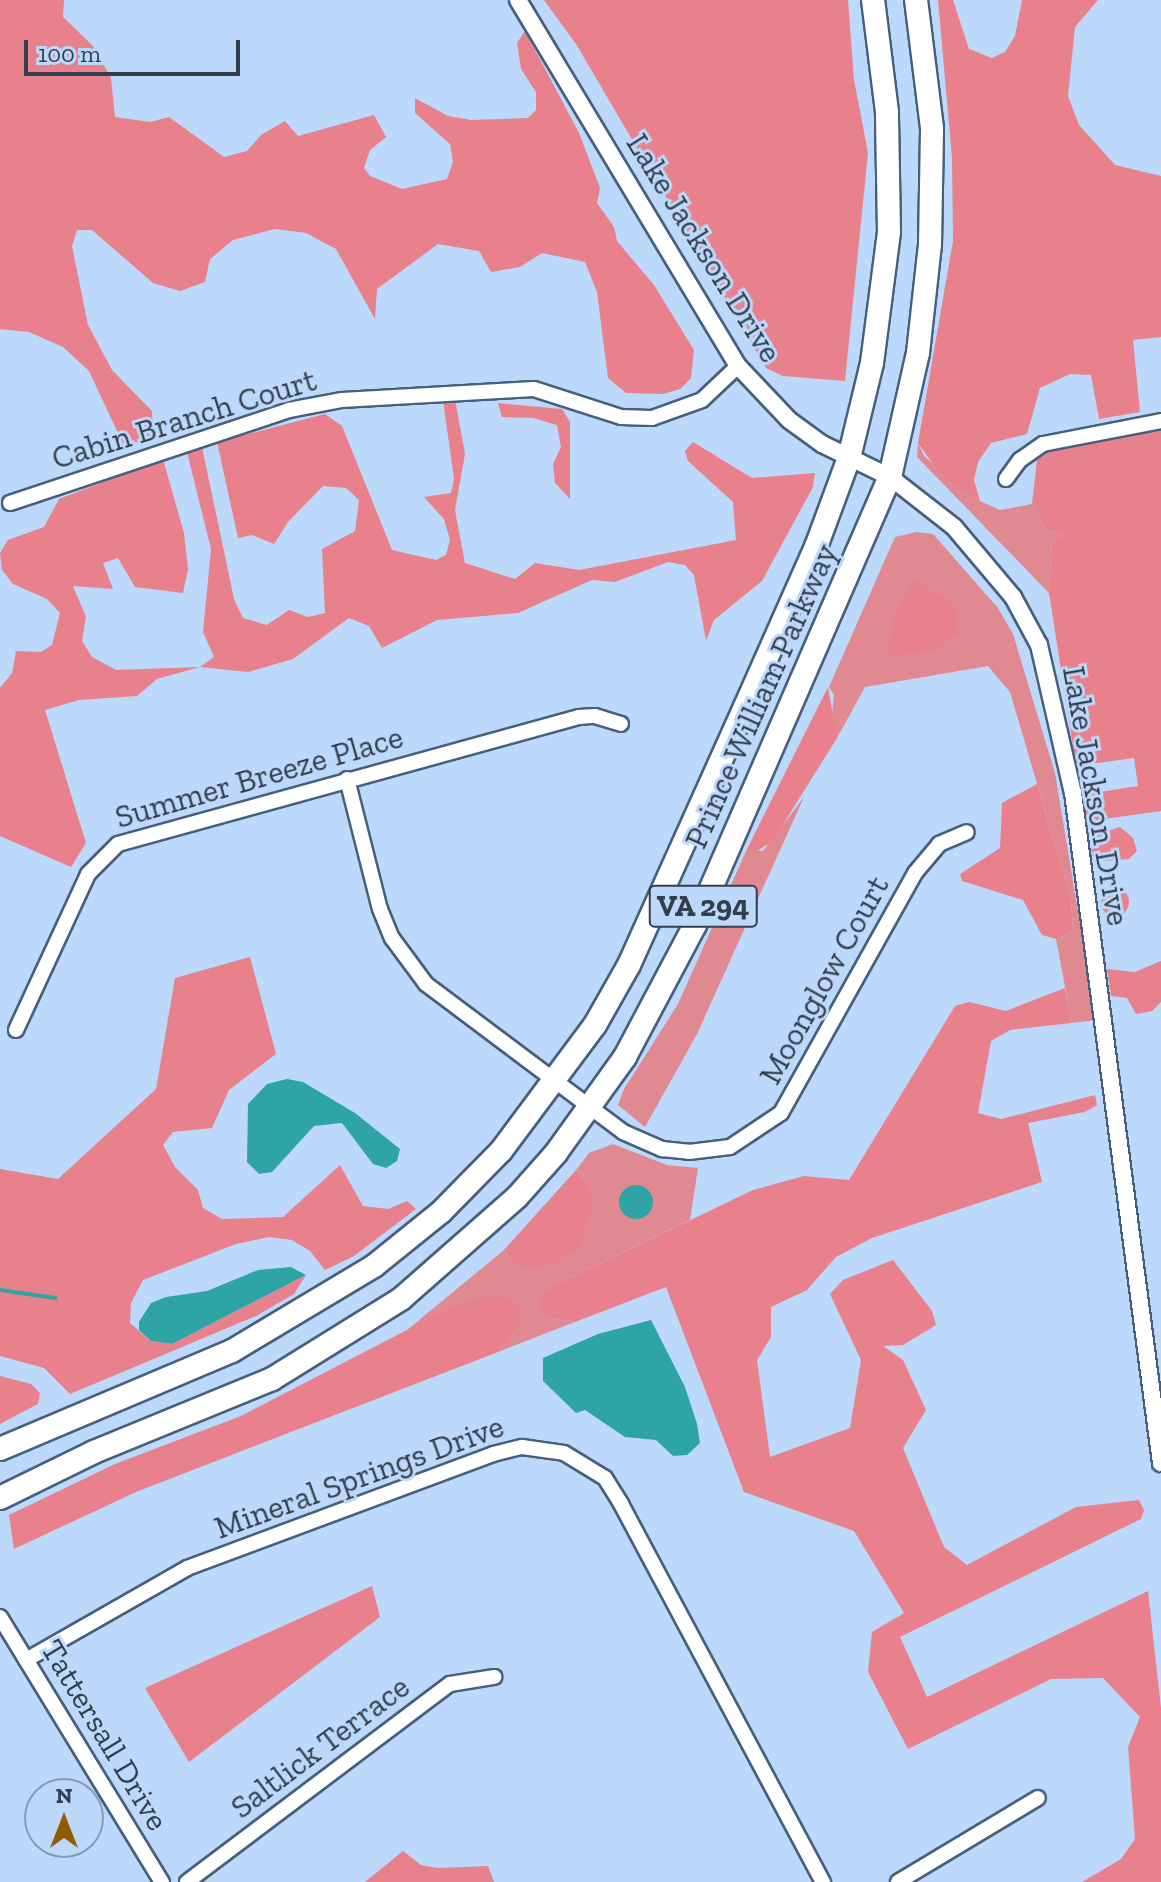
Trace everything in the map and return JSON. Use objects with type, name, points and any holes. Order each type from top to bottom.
[{"type":"highway","name":"Prince William Parkway","points":[[0,1449],[232,1351],[322,1302],[441,1212],[501,1151],[556,1083],[629,965],[816,547],[849,458],[872,363],[889,232],[887,112],[873,0]]},
{"type":"highway","name":"Prince William Parkway","points":[[0,1498],[94,1452],[272,1379],[357,1329],[484,1230],[590,1108],[650,1017],[695,925],[890,477],[918,353],[930,245],[932,128],[916,0]]},
{"type":"street","name":"Lake Jackson Drive","points":[[518,0],[738,366],[789,420],[849,458],[890,477],[929,504],[973,547],[1027,620],[1049,675],[1073,793],[1161,1463]]},
{"type":"street","name":"Cabin Branch Court","points":[[10,503],[279,413],[342,400],[534,389],[621,417],[652,418],[702,400],[738,366]]},
{"type":"street","points":[[1006,479],[1020,460],[1043,444],[1161,421]]},
{"type":"street","name":"Summer Breeze Place","points":[[16,1030],[76,899],[102,856],[133,837],[579,717],[595,716],[621,724]]},
{"type":"street","name":"Moonglow Court","points":[[347,779],[380,909],[406,960],[446,1001],[590,1108],[642,1142],[689,1152],[730,1147],[766,1127],[794,1096],[915,873],[939,844],[967,832]]},
{"type":"street","name":"Mineral Springs Drive","points":[[26,1660],[187,1568],[493,1454],[522,1447],[564,1453],[605,1478],[621,1504],[823,1882]]},
{"type":"street","name":"Tattersall Drive","points":[[0,1617],[162,1882]]},
{"type":"street","name":"Saltlick Terrace","points":[[187,1882],[450,1684],[494,1677]]},
{"type":"street","points":[[898,1882],[1038,1798]]},
{"type":"shaded area","points":[[0,0],[64,0],[63,17],[93,46],[111,78],[115,117],[150,122],[169,117],[224,157],[247,151],[261,135],[285,121],[298,136],[374,115],[386,137],[370,150],[364,168],[370,176],[402,189],[447,179],[453,162],[450,144],[415,113],[415,98],[448,116],[471,120],[528,118],[536,110],[536,92],[521,69],[517,43],[525,31],[579,133],[600,188],[597,203],[614,227],[617,241],[654,285],[694,350],[691,378],[680,389],[663,394],[626,393],[608,378],[597,292],[585,262],[542,253],[520,267],[491,272],[479,251],[438,244],[377,289],[375,319],[336,249],[306,233],[275,229],[233,240],[210,259],[205,282],[180,291],[153,283],[92,230],[77,230],[72,246],[88,325],[112,370],[152,411],[153,437],[124,446],[89,371],[63,347],[29,332],[0,329]]},
{"type":"shaded area","points":[[544,0],[848,0],[854,80],[868,153],[845,381],[783,376],[766,368],[576,44]]},
{"type":"shaded area","points":[[938,0],[953,0],[969,49],[992,58],[1005,52],[1015,36],[1022,0],[1098,0],[1075,27],[1068,96],[1079,125],[1115,165],[1161,176],[1161,337],[1133,340],[1140,412],[1099,419],[1091,375],[1070,374],[1040,388],[1027,434],[991,443],[978,462],[974,480],[980,501],[941,475],[918,443],[953,241],[952,158]]},
{"type":"shaded area","points":[[455,399],[465,454],[455,510],[465,563],[515,579],[535,563],[579,570],[736,540],[733,502],[688,461],[685,451],[693,442],[752,478],[815,473],[813,487],[762,581],[714,620],[706,641],[694,575],[685,565],[668,562],[615,582],[592,580],[518,613],[437,620],[382,648],[369,626],[349,618],[293,659],[248,672],[200,667],[214,657],[203,632],[211,549],[187,452],[202,447],[234,599],[243,618],[267,625],[289,610],[308,617],[325,613],[322,549],[355,531],[359,500],[346,488],[323,486],[288,522],[274,544],[252,535],[238,538],[217,442],[325,414],[342,426],[392,550],[436,560],[446,555],[450,540],[444,519],[424,497],[451,493],[454,479],[443,400]]},
{"type":"shaded area","points":[[498,403],[562,409],[570,422],[570,499],[555,483],[553,464],[561,447],[557,425],[533,418],[502,417]]},
{"type":"shaded area","points":[[1161,429],[1161,811],[1097,820],[1083,814],[1081,795],[1138,786],[1134,758],[1076,766],[1049,593],[1052,541],[1062,535],[1045,529],[1032,504],[1037,460],[1057,447]]},
{"type":"shaded area","points":[[918,443],[924,456],[980,501],[1000,510],[1032,504],[1045,529],[1062,535],[1052,541],[1049,593],[917,457]]},
{"type":"shaded area","points":[[163,459],[184,533],[188,569],[183,593],[135,587],[118,558],[103,563],[113,589],[73,586],[86,617],[82,641],[92,657],[116,670],[200,667],[157,679],[137,696],[79,700],[45,710],[86,843],[71,867],[0,836],[0,688],[12,673],[16,651],[41,652],[52,645],[60,613],[47,599],[13,584],[2,570],[0,553],[8,540],[44,527],[59,499]]},
{"type":"shaded area","points":[[916,532],[933,534],[998,608],[1013,634],[1055,773],[1096,1020],[1072,1023],[1056,939],[1073,932],[1071,899],[1010,692],[988,666],[865,687],[837,738],[831,724],[834,695],[829,687],[895,537]]},
{"type":"shaded area","points":[[915,579],[958,608],[958,634],[935,650],[887,656],[894,614]]},
{"type":"shaded area","points":[[828,687],[837,738],[772,842],[753,853],[747,849]]},
{"type":"shaded area","points":[[1037,784],[1071,899],[1073,932],[1056,939],[1042,935],[1023,900],[962,881],[960,874],[1000,848],[1002,803]]},
{"type":"shaded area","points":[[804,797],[697,1034],[645,1127],[618,1105],[624,1089],[678,1004],[747,849],[763,851]]},
{"type":"shaded area","points":[[1120,827],[1133,838],[1137,851],[1129,859],[1104,861],[1092,855],[1090,837]]},
{"type":"shaded area","points":[[1115,888],[1125,892],[1129,902],[1125,912],[1115,916],[1105,912],[1101,902],[1105,892]]},
{"type":"shaded area","points":[[250,957],[276,1054],[229,1090],[212,1128],[173,1132],[163,1145],[175,1167],[198,1190],[203,1208],[222,1219],[283,1217],[340,1165],[363,1206],[388,1209],[407,1201],[416,1209],[354,1256],[325,1270],[310,1251],[292,1240],[269,1237],[236,1244],[143,1280],[131,1303],[130,1323],[151,1341],[172,1344],[306,1275],[294,1294],[256,1316],[70,1394],[44,1368],[0,1356],[0,1169],[58,1179],[156,1089],[175,978]]},
{"type":"shaded area","points":[[1161,961],[1161,1002],[1152,1011],[1136,1014],[1127,998],[1111,996],[1107,969],[1135,972]]},
{"type":"shaded area","points":[[1065,988],[1072,1023],[1010,1030],[991,1041],[978,1113],[1001,1119],[1095,1095],[1097,1105],[1085,1112],[1028,1123],[1042,1182],[872,1238],[836,1257],[807,1290],[771,1307],[771,1337],[757,1360],[770,1457],[850,1428],[861,1360],[830,1294],[843,1280],[893,1260],[932,1311],[936,1325],[903,1345],[883,1346],[903,1360],[926,1410],[903,1448],[944,1547],[967,1565],[1076,1507],[1139,1500],[1144,1510],[1141,1519],[900,1637],[927,1697],[1148,1591],[1161,1708],[1161,1882],[1082,1882],[1121,1859],[1135,1839],[1128,1747],[1140,1717],[1103,1678],[1051,1679],[908,1749],[868,1672],[872,1632],[904,1613],[854,1531],[744,1492],[666,1287],[575,1322],[547,1317],[540,1308],[543,1295],[555,1285],[753,1190],[804,1176],[849,1180],[955,1006],[969,1002],[1006,1011]]},
{"type":"shaded area","points":[[287,1079],[303,1082],[355,1113],[400,1149],[397,1161],[386,1168],[373,1164],[342,1123],[314,1126],[272,1172],[259,1174],[247,1162],[248,1104],[267,1084]]},
{"type":"shaded area","points":[[613,1144],[667,1165],[698,1168],[690,1220],[555,1285],[547,1317],[575,1322],[498,1352],[519,1327],[407,1330],[504,1250],[512,1261],[595,1195],[576,1170],[589,1153]]},
{"type":"shaded area","points":[[576,1170],[595,1195],[580,1248],[553,1264],[529,1268],[512,1261],[504,1250]]},
{"type":"shaded area","points":[[636,1185],[648,1190],[653,1202],[648,1214],[636,1219],[624,1214],[619,1202],[624,1190]]},
{"type":"shaded area","points":[[291,1267],[306,1275],[172,1344],[151,1341],[139,1330],[139,1322],[151,1303],[166,1297],[207,1291],[258,1270]]},
{"type":"shaded area","points":[[486,1297],[508,1298],[520,1309],[519,1327],[498,1352],[136,1492],[14,1549],[9,1515],[115,1464],[241,1416],[455,1305]]},
{"type":"shaded area","points":[[651,1320],[685,1387],[697,1424],[700,1443],[687,1455],[673,1456],[656,1440],[625,1437],[585,1410],[576,1413],[543,1381],[543,1358],[598,1334]]},
{"type":"shaded area","points":[[0,1376],[31,1384],[40,1393],[38,1404],[0,1424]]},
{"type":"shaded area","points":[[372,1586],[380,1617],[189,1762],[145,1688]]},
{"type":"shaded area","points":[[403,1851],[421,1865],[438,1868],[488,1866],[494,1882],[365,1882]]},
{"type":"waterway","points":[[0,1290],[55,1298]]}]
